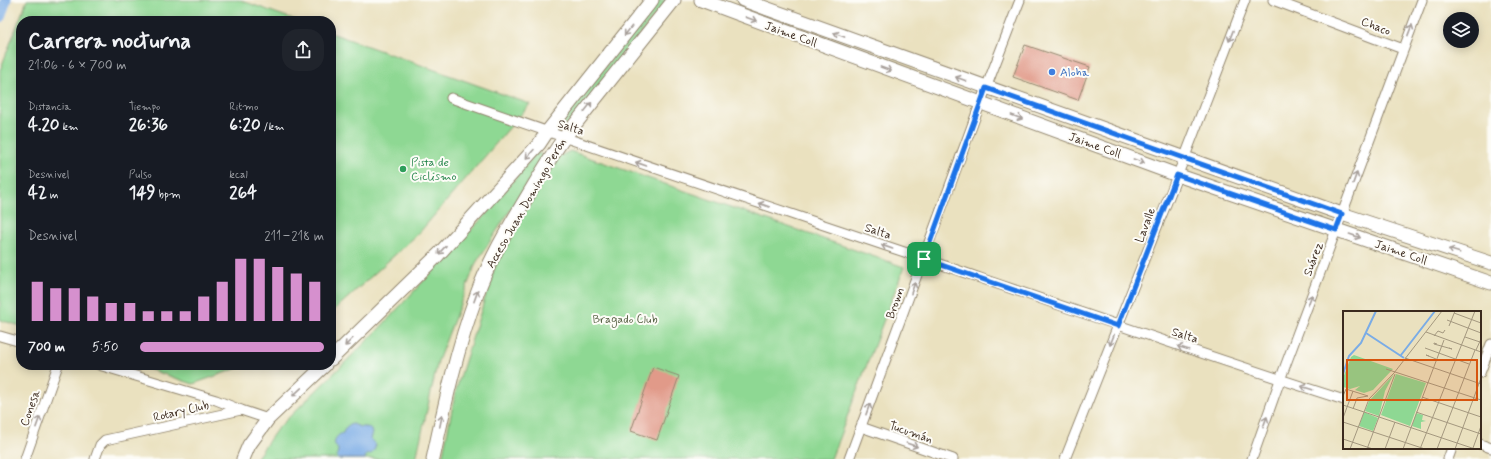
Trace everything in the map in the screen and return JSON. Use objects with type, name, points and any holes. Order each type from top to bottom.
[{"type":"main road","name":"Acceso Juan Domingo Perón","points":[[336,354],[438,254],[539,144],[652,0]]},
{"type":"main road","name":"Acceso Juan Domingo Perón","points":[[433,459],[448,387],[477,294],[501,242],[552,155],[564,138],[674,0]]},
{"type":"main road","name":"Jaime Coll","points":[[701,0],[980,104],[1177,175],[1491,283]]},
{"type":"main road","name":"Jaime Coll","points":[[743,0],[1184,159],[1491,264]]},
{"type":"main road","points":[[243,459],[249,445],[268,419],[320,370]]},
{"type":"street","name":"Brown","points":[[850,459],[980,104],[1020,0]]},
{"type":"street","name":"Lavalle","points":[[1066,459],[1245,0]]},
{"type":"street","name":"Chaco","points":[[1273,0],[1403,49]]},
{"type":"street","name":"Suárez","points":[[1252,459],[1422,0]]},
{"type":"street","name":"Salta","points":[[451,98],[564,138],[1118,326],[1343,400]]},
{"type":"street","points":[[0,336],[16,341]]},
{"type":"street","points":[[1481,370],[1491,344]]},
{"type":"street","name":"Conesa","points":[[25,459],[56,370]]},
{"type":"street","points":[[116,370],[216,400],[268,419]]},
{"type":"street","name":"Rotary Club","points":[[95,459],[100,445],[105,440],[241,410]]},
{"type":"street","name":"Tucumán","points":[[861,427],[953,459]]},
{"type":"street","points":[[1481,444],[1491,448]]},
{"type":"street","points":[[1448,459],[1452,449]]},
{"type":"green space","points":[[27,0],[240,0],[284,16],[21,16]]},
{"type":"green space","points":[[658,0],[667,0],[567,126],[561,122]]},
{"type":"green space","points":[[16,29],[16,325],[0,320],[0,70]]},
{"type":"green space","name":"Pista de Ciclismo","points":[[336,35],[530,104],[419,233],[336,308]]},
{"type":"green space","name":"Bragado Club","points":[[570,151],[904,267],[831,459],[442,459],[456,390],[496,263],[556,158]]},
{"type":"green space","points":[[540,153],[542,156],[542,161],[476,263],[438,361],[416,459],[256,459],[277,429],[376,332],[486,214],[535,154]]},
{"type":"green space","points":[[152,370],[232,370],[193,384]]},
{"type":"water","points":[[353,424],[360,427],[370,428],[372,433],[370,439],[376,445],[375,449],[372,453],[366,455],[365,459],[338,459],[338,449],[335,444],[335,440],[343,433],[346,427]]},
{"type":"building","name":"Aloha","points":[[1025,45],[1090,67],[1078,100],[1013,77]]},
{"type":"building","points":[[653,367],[679,376],[657,440],[631,431]]},
{"type":"waterway","points":[[0,17],[6,0]]},
{"type":"place","name":"Aloha","points":[[1052,72]]},
{"type":"place","name":"Pista de Ciclismo","points":[[403,169]]},
{"type":"route","points":[[986,88],[1342,214],[1336,230],[1177,175],[1118,326],[924,259],[986,88]]}]
